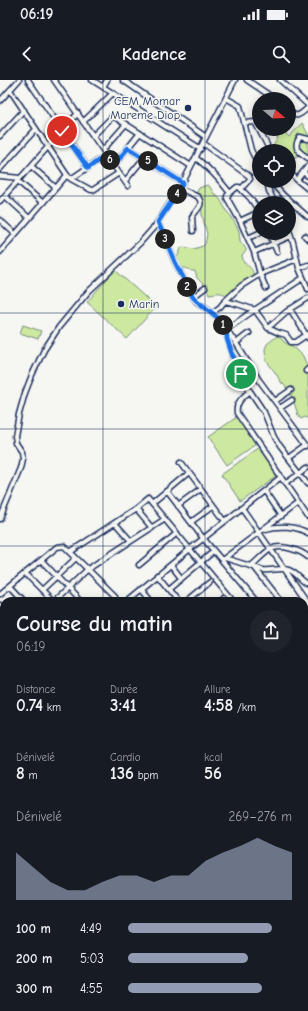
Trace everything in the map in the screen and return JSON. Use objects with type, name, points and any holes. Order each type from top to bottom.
[{"type":"street","points":[[0,101],[19,80]]},
{"type":"street","points":[[28,80],[88,168]]},
{"type":"street","points":[[54,80],[128,186]]},
{"type":"street","points":[[92,80],[200,149]]},
{"type":"street","points":[[103,87],[107,80]]},
{"type":"street","points":[[123,80],[206,137]]},
{"type":"street","points":[[0,519],[22,468],[22,452],[16,443],[15,436],[19,414],[32,375],[44,350],[59,326],[88,292],[156,226],[183,183],[235,80]]},
{"type":"street","points":[[247,80],[265,92]]},
{"type":"street","points":[[280,80],[308,106],[296,116]]},
{"type":"street","points":[[10,90],[71,179],[91,190],[94,190],[119,173]]},
{"type":"street","points":[[83,122],[112,93]]},
{"type":"street","points":[[226,98],[240,106],[252,152]]},
{"type":"street","points":[[0,136],[24,110]]},
{"type":"street","points":[[29,218],[2,199],[78,113]]},
{"type":"street","points":[[93,136],[113,116],[191,166]]},
{"type":"street","points":[[244,123],[255,122],[266,144]]},
{"type":"street","points":[[103,150],[126,124]]},
{"type":"street","points":[[0,169],[36,129]]},
{"type":"street","points":[[114,165],[140,133]]},
{"type":"street","points":[[308,139],[300,137],[296,147],[299,152],[308,158]]},
{"type":"street","points":[[203,143],[249,176],[250,179],[241,189]]},
{"type":"street","points":[[128,148],[183,183]]},
{"type":"street","points":[[71,179],[106,155]]},
{"type":"street","points":[[125,181],[144,158]]},
{"type":"street","points":[[196,158],[207,166],[230,193]]},
{"type":"street","points":[[31,166],[56,188]]},
{"type":"street","points":[[308,166],[297,180],[308,189]]},
{"type":"street","points":[[303,172],[308,176]]},
{"type":"street","points":[[0,252],[67,175]]},
{"type":"street","points":[[0,176],[19,179],[43,203]]},
{"type":"street","points":[[252,200],[238,187],[227,196],[254,252],[260,274],[266,288]]},
{"type":"street","points":[[180,188],[198,197],[200,200],[200,206],[192,217],[193,231]]},
{"type":"street","points":[[276,188],[308,216]]},
{"type":"street","points":[[240,221],[252,215]]},
{"type":"street","points":[[158,222],[175,262],[193,297],[197,302],[219,319],[259,380],[308,446],[289,458]]},
{"type":"street","points":[[1,223],[15,234]]},
{"type":"street","points":[[248,238],[252,236]]},
{"type":"street","points":[[273,240],[277,252]]},
{"type":"street","points":[[254,252],[281,240]]},
{"type":"street","points":[[292,240],[299,268],[308,289]]},
{"type":"street","points":[[212,313],[241,286],[260,274],[297,259]]},
{"type":"street","points":[[299,268],[308,265]]},
{"type":"street","points":[[226,330],[304,278]]},
{"type":"street","points":[[193,297],[205,288]]},
{"type":"street","points":[[268,328],[290,309],[308,298]]},
{"type":"street","points":[[225,301],[254,310],[268,328],[286,335],[293,343],[307,336],[290,309]]},
{"type":"street","points":[[226,330],[232,356],[250,391],[264,412],[274,436],[308,483]]},
{"type":"street","points":[[236,343],[249,333]]},
{"type":"street","points":[[274,401],[290,390]]},
{"type":"street","points":[[250,391],[237,405],[237,413],[308,517]]},
{"type":"street","points":[[280,408],[292,400]]},
{"type":"street","points":[[181,462],[224,521]]},
{"type":"street","points":[[285,484],[308,467]]},
{"type":"street","points":[[152,504],[189,472]]},
{"type":"street","points":[[132,597],[224,521],[281,477]]},
{"type":"street","points":[[178,506],[201,489]]},
{"type":"street","points":[[264,490],[281,516]]},
{"type":"street","points":[[167,491],[203,538],[223,559],[253,597]]},
{"type":"street","points":[[70,552],[136,509],[148,499],[230,597]]},
{"type":"street","points":[[223,559],[298,503]]},
{"type":"street","points":[[191,522],[213,506]]},
{"type":"street","points":[[242,508],[304,597]]},
{"type":"street","points":[[136,509],[152,528]]},
{"type":"street","points":[[58,597],[88,569],[165,519]]},
{"type":"street","points":[[114,523],[131,541]]},
{"type":"street","points":[[263,530],[271,528],[294,528],[308,533]]},
{"type":"street","points":[[139,565],[177,533]]},
{"type":"street","points":[[0,594],[57,547],[64,546],[115,596]]},
{"type":"street","points":[[253,567],[270,550],[275,548],[294,549],[308,557]]},
{"type":"street","points":[[168,589],[214,551]]},
{"type":"street","points":[[42,590],[76,558]]},
{"type":"street","points":[[223,559],[267,570],[277,568],[290,570],[308,584]]},
{"type":"street","points":[[41,560],[76,597]]},
{"type":"street","points":[[171,565],[181,578]]},
{"type":"street","points":[[253,567],[279,597]]},
{"type":"street","points":[[25,573],[49,597]]},
{"type":"street","points":[[157,575],[175,597]]},
{"type":"street","points":[[192,597],[210,582]]},
{"type":"street","points":[[10,586],[20,597]]},
{"type":"street","points":[[141,589],[148,597]]},
{"type":"green space","points":[[302,123],[308,134],[308,159],[299,155],[296,157],[296,144],[274,144],[278,138],[275,136],[296,136],[296,129]]},
{"type":"green space","points":[[207,185],[214,194],[218,196],[239,231],[240,241],[246,249],[242,256],[244,263],[250,267],[253,272],[253,276],[249,280],[245,281],[228,296],[220,293],[209,294],[206,287],[197,278],[195,271],[181,267],[176,258],[183,247],[194,249],[205,244],[207,234],[202,215],[201,202],[195,196],[199,188]]},
{"type":"green space","name":"Marin","points":[[115,270],[156,307],[127,339],[87,302]]},
{"type":"green space","points":[[23,325],[41,331],[38,339],[20,333]]},
{"type":"green space","points":[[277,336],[295,348],[303,356],[308,368],[308,419],[305,417],[301,419],[298,415],[293,399],[266,360],[265,349],[267,344]]},
{"type":"green space","points":[[237,417],[256,445],[227,465],[208,437]]},
{"type":"green space","points":[[259,448],[277,475],[240,501],[222,474]]},
{"type":"place","name":"CEM Momar Mareme Diop","points":[[188,108]]},
{"type":"place","name":"Marin","points":[[121,304]]},
{"type":"route","points":[[62,131],[88,168],[106,155],[114,165],[128,148],[183,183],[158,222],[175,262],[193,297],[197,302],[219,319],[226,330],[232,356],[241,374]]}]
